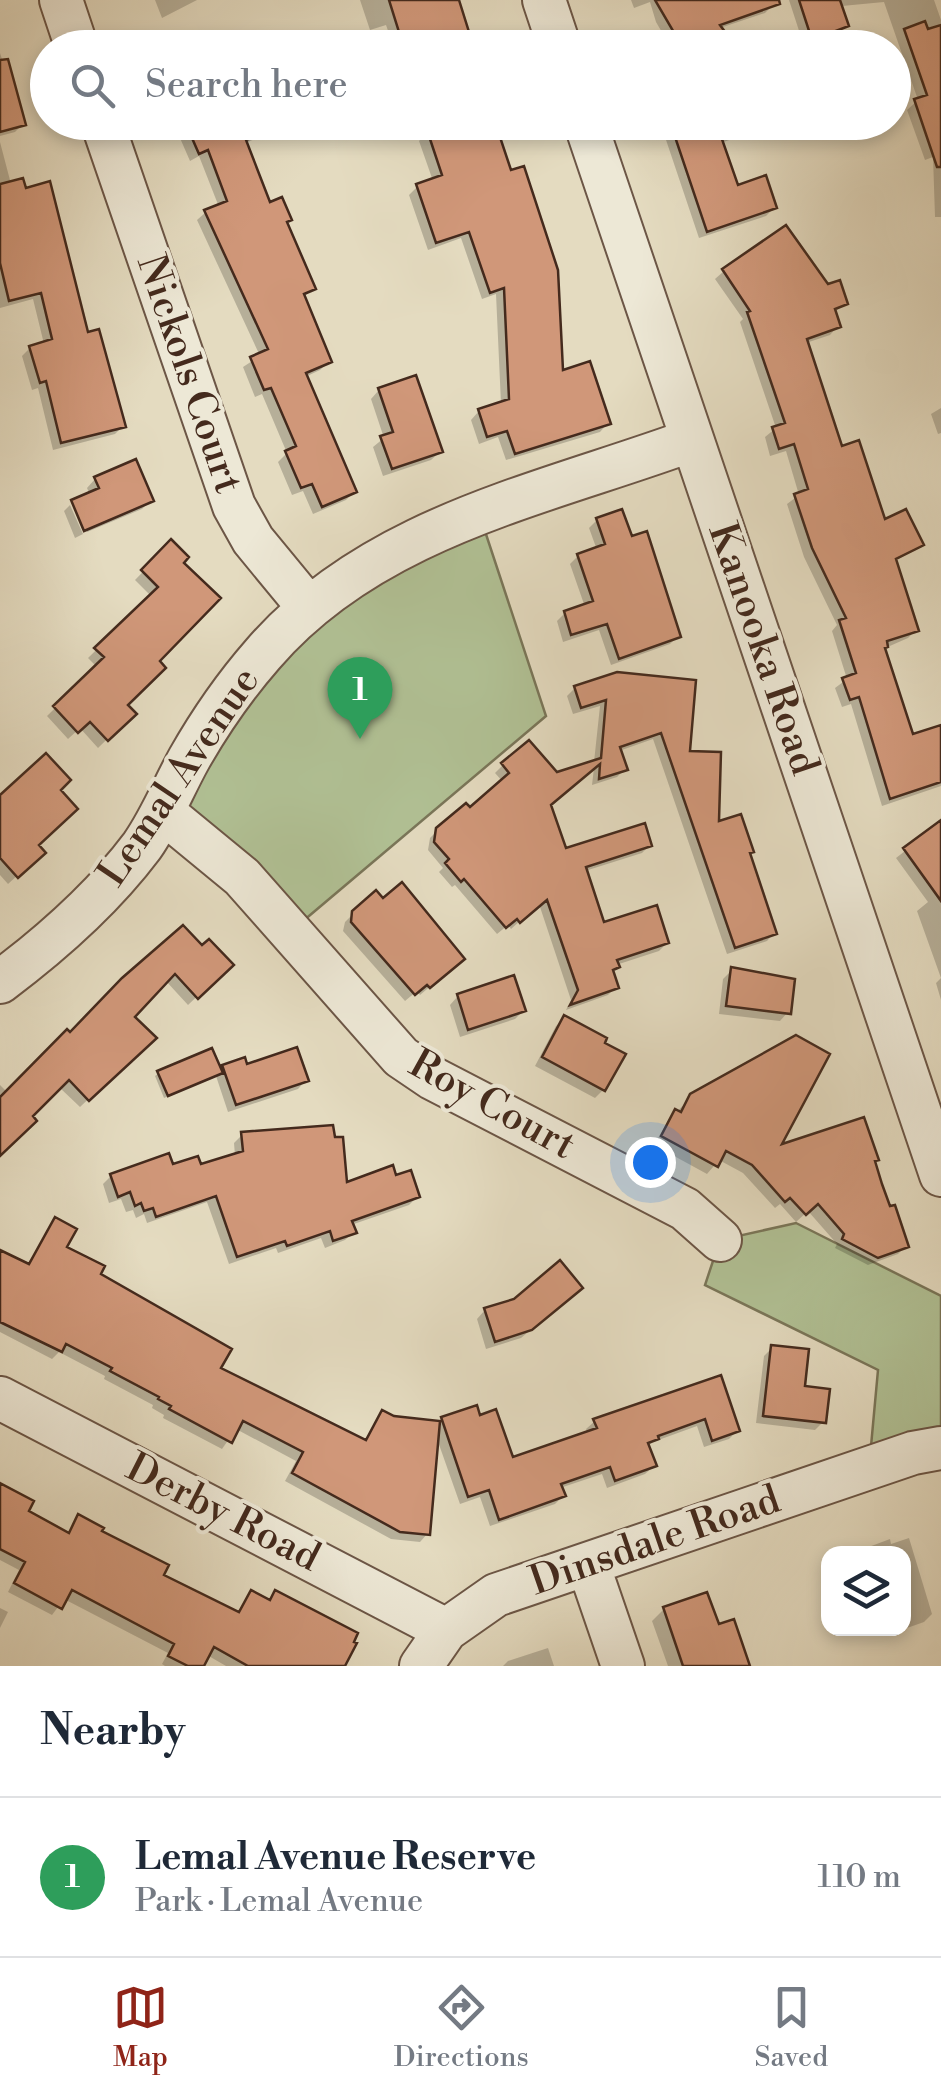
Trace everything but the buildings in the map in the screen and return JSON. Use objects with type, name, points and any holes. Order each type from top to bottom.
[{"type":"street","points":[[61,0],[71,30]]},
{"type":"street","points":[[544,0],[554,30]]},
{"type":"street","name":"Nickols Court","points":[[108,140],[234,506],[253,540],[310,608]]},
{"type":"street","name":"Kanooka Road","points":[[591,140],[941,1174]]},
{"type":"street","name":"Lemal Avenue","points":[[0,982],[84,910],[142,846],[197,746],[240,681],[310,608],[375,562],[455,522],[692,440]]},
{"type":"street","name":"Roy Court","points":[[163,812],[242,877],[400,1057],[432,1078],[685,1209],[720,1240]]},
{"type":"street","name":"Derby Road","points":[[0,1398],[446,1630]]},
{"type":"street","name":"Dinsdale Road","points":[[421,1666],[446,1630],[496,1596],[932,1445]]},
{"type":"street","points":[[588,1564],[623,1666]]},
{"type":"green space","points":[[479,513],[546,716],[290,932],[163,812],[240,681]]},
{"type":"green space","points":[[796,1223],[941,1296],[941,1435],[869,1468],[878,1370],[705,1285],[720,1240]]},
{"type":"place","name":"Lemal Avenue Reserve","points":[[360,739]]}]
